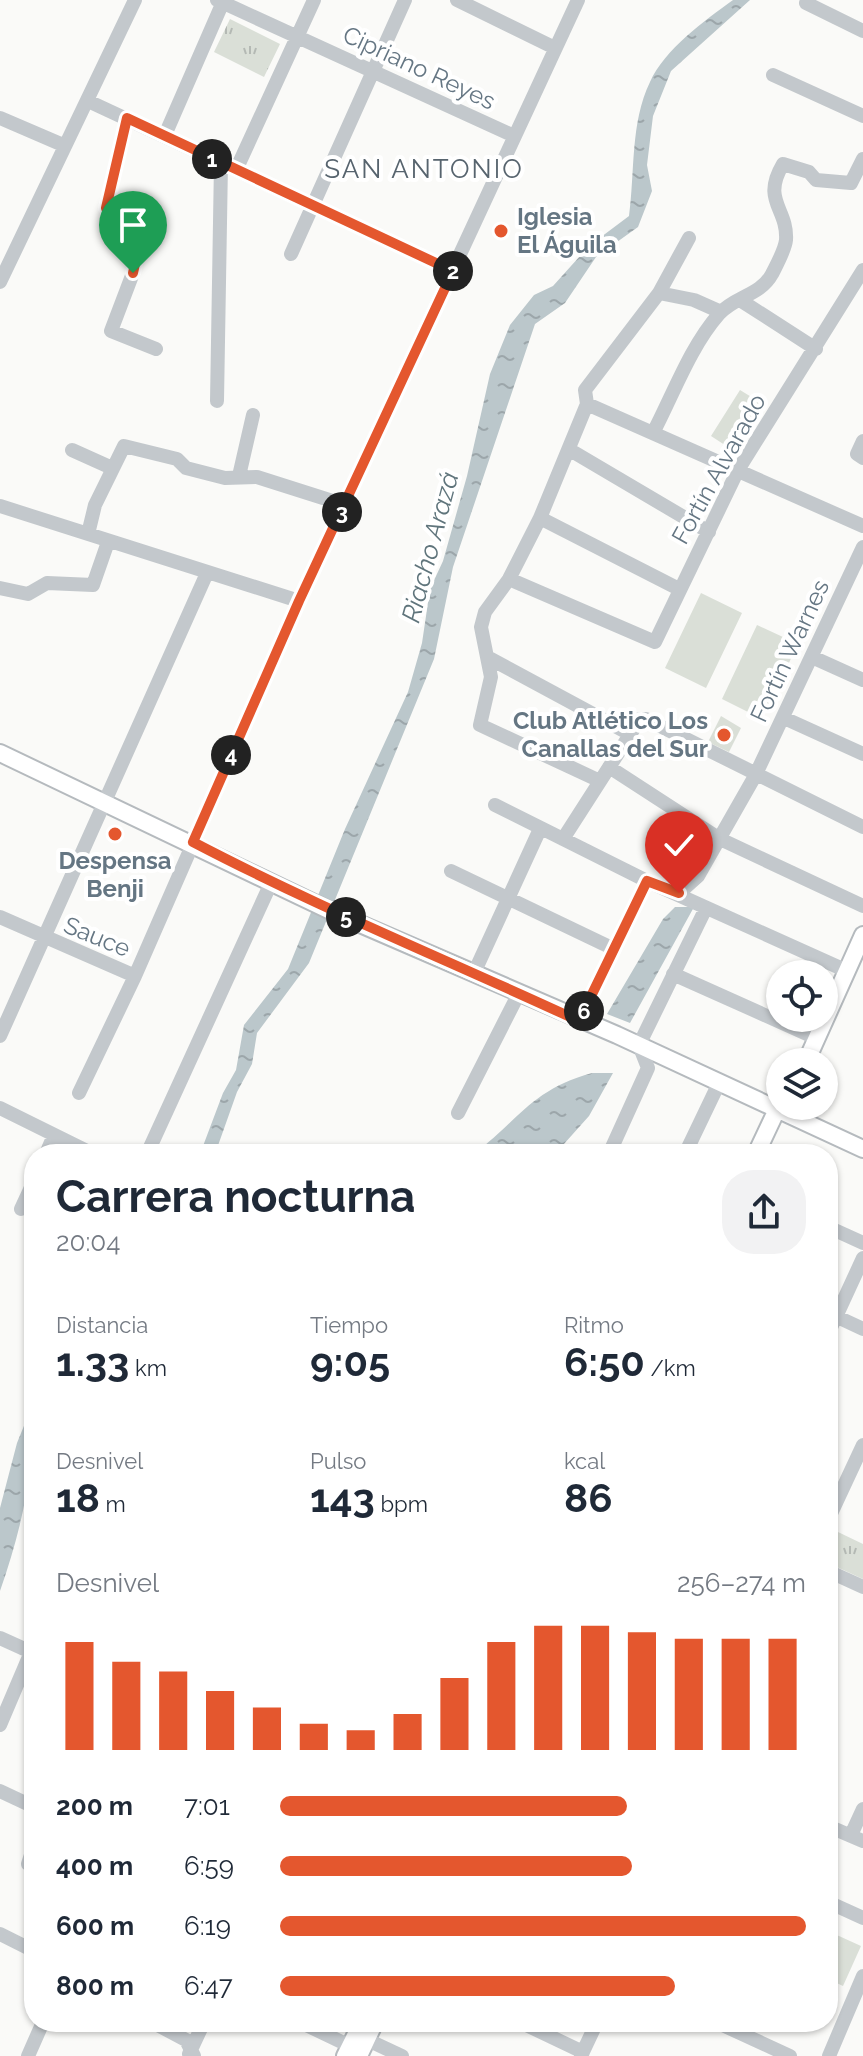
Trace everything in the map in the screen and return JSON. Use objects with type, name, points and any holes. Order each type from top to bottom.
[{"type":"main road","points":[[0,753],[193,842],[337,914],[579,1021],[599,1027],[719,1083],[766,1101]]},
{"type":"main road","points":[[838,983],[863,920]]},
{"type":"main road","points":[[807,1048],[863,935]]},
{"type":"main road","points":[[810,1048],[815,1032]]},
{"type":"main road","points":[[762,1144],[776,1120]]},
{"type":"main road","points":[[771,1144],[779,1120]]},
{"type":"main road","points":[[808,1120],[863,1149]]},
{"type":"street","points":[[1,272],[82,106],[88,101],[135,0]]},
{"type":"street","points":[[236,170],[314,0]]},
{"type":"street","points":[[291,254],[405,0]]},
{"type":"street","points":[[457,0],[487,6],[555,48]]},
{"type":"street","points":[[79,1093],[135,976],[299,601],[578,0]]},
{"type":"street","points":[[165,135],[220,1]]},
{"type":"street","name":"Cipriano Reyes","points":[[220,1],[514,136]]},
{"type":"street","points":[[806,3],[863,31]]},
{"type":"street","points":[[773,75],[863,116]]},
{"type":"street","points":[[88,101],[453,271]]},
{"type":"street","points":[[0,118],[63,145]]},
{"type":"street","points":[[127,118],[106,208],[112,220],[134,235],[138,250],[111,331],[156,349]]},
{"type":"street","points":[[653,433],[704,335],[721,312],[762,289],[786,243],[785,223],[773,203],[777,175],[783,164],[809,172],[816,180],[851,183],[863,159]]},
{"type":"street","points":[[217,401],[221,163]]},
{"type":"street","points":[[600,781],[480,725],[491,677],[481,627],[485,612],[509,579],[540,518],[570,450],[587,404],[585,390],[659,293],[689,238]]},
{"type":"street","name":"Fortín Alvarado","points":[[509,579],[655,642],[738,470],[859,276]]},
{"type":"street","points":[[659,293],[694,300],[721,312]]},
{"type":"street","points":[[740,300],[816,349]]},
{"type":"street","points":[[587,404],[863,526]]},
{"type":"street","points":[[239,476],[253,415]]},
{"type":"street","points":[[863,441],[857,454],[863,458]]},
{"type":"street","points":[[88,534],[95,505],[124,446],[177,459],[186,468],[225,478],[257,477],[345,505]]},
{"type":"street","points":[[72,450],[112,468]]},
{"type":"street","points":[[570,450],[709,532]]},
{"type":"street","points":[[0,506],[299,601]]},
{"type":"street","points":[[540,518],[679,589]]},
{"type":"street","points":[[0,588],[28,594],[47,583],[93,585],[108,542]]},
{"type":"street","name":"Fortín Warnes","points":[[679,893],[698,876],[755,776],[863,547]]},
{"type":"street","points":[[0,1036],[207,573]]},
{"type":"street","points":[[812,657],[863,680]]},
{"type":"street","points":[[489,658],[630,734]]},
{"type":"street","points":[[784,718],[863,754]]},
{"type":"street","points":[[563,839],[640,719],[646,719],[755,776],[863,827]]},
{"type":"street","points":[[609,767],[720,839],[863,906]]},
{"type":"street","points":[[495,805],[647,881],[845,970]]},
{"type":"street","points":[[474,973],[540,829]]},
{"type":"street","points":[[451,871],[614,949]]},
{"type":"street","points":[[579,1021],[647,881]]},
{"type":"street","points":[[152,1144],[271,883]]},
{"type":"street","points":[[614,1144],[648,1068],[639,1045],[706,908]]},
{"type":"street","name":"Sauce","points":[[0,917],[44,939],[135,976]]},
{"type":"street","points":[[673,974],[813,1037]]},
{"type":"street","points":[[458,1113],[519,993]]},
{"type":"street","points":[[690,1144],[719,1083]]},
{"type":"street","points":[[0,1108],[72,1144]]},
{"type":"street","points":[[50,1144],[54,1135]]},
{"type":"street","points":[[21,1209],[24,1203]]},
{"type":"street","points":[[838,1232],[863,1243]]},
{"type":"street","points":[[838,1303],[863,1258]]},
{"type":"street","points":[[838,1317],[863,1329]]},
{"type":"street","points":[[838,1499],[863,1445]]},
{"type":"street","points":[[838,1576],[863,1587]]},
{"type":"street","points":[[0,1638],[24,1648]]},
{"type":"street","points":[[0,1725],[24,1672]]},
{"type":"street","points":[[0,1791],[24,1802]]},
{"type":"street","points":[[838,1830],[857,1838],[863,1809]]},
{"type":"street","points":[[838,1907],[863,1918]]},
{"type":"street","points":[[0,1934],[24,1946]]},
{"type":"street","points":[[829,2056],[863,1976]]},
{"type":"street","points":[[28,2056],[39,2032]]},
{"type":"street","points":[[171,2032],[186,2040],[191,2054]]},
{"type":"street","points":[[191,2054],[200,2032]]},
{"type":"street","points":[[328,2032],[402,2056]]},
{"type":"street","points":[[539,2032],[582,2054],[592,2032]]},
{"type":"street","points":[[738,2032],[790,2056]]},
{"type":"green space","points":[[230,19],[280,44],[264,77],[214,52]]},
{"type":"green space","points":[[740,390],[766,406],[737,453],[711,436]]},
{"type":"green space","points":[[701,593],[742,613],[706,688],[665,668]]},
{"type":"green space","points":[[757,625],[798,644],[762,719],[722,699]]},
{"type":"green space","name":"Club Atlético Los Canallas del Sur","points":[[721,716],[741,728],[729,752],[708,742]]},
{"type":"green space","points":[[838,1532],[863,1544],[863,1579],[838,1568]]},
{"type":"green space","points":[[838,1936],[861,1946],[843,1986],[838,1984]]},
{"type":"water","points":[[733,0],[750,0],[671,71],[653,116],[647,165],[652,191],[638,227],[596,257],[565,303],[535,324],[453,567],[434,659],[309,963],[257,1033],[252,1064],[237,1092],[219,1144],[204,1144],[223,1093],[236,1070],[244,1025],[288,969],[345,829],[408,692],[422,643],[430,589],[443,561],[467,476],[490,374],[510,325],[534,295],[553,286],[589,246],[629,216],[636,131],[644,98],[665,58],[698,26]]},
{"type":"water","points":[[675,907],[694,907],[630,1023],[607,1014],[663,919]]},
{"type":"water","points":[[592,1073],[613,1073],[589,1116],[564,1144],[486,1144],[540,1097],[571,1080]]},
{"type":"water","points":[[24,1426],[24,1506],[0,1591],[0,1508]]},
{"type":"place","name":"Iglesia El Águila","points":[[501,231]]},
{"type":"place","name":"Club Atlético Los Canallas del Sur","points":[[724,735]]},
{"type":"place","name":"Despensa Benji","points":[[115,834]]},
{"type":"district","name":"SAN ANTONIO","points":[[424,169]]},
{"type":"route","points":[[133,273],[138,250],[134,235],[112,220],[106,208],[127,118],[453,271],[299,601],[193,842],[337,914],[405,940],[579,1021],[647,881],[679,893]]},
{"type":"water label","name":"Riacho Arazá","points":[[430,547]]}]
